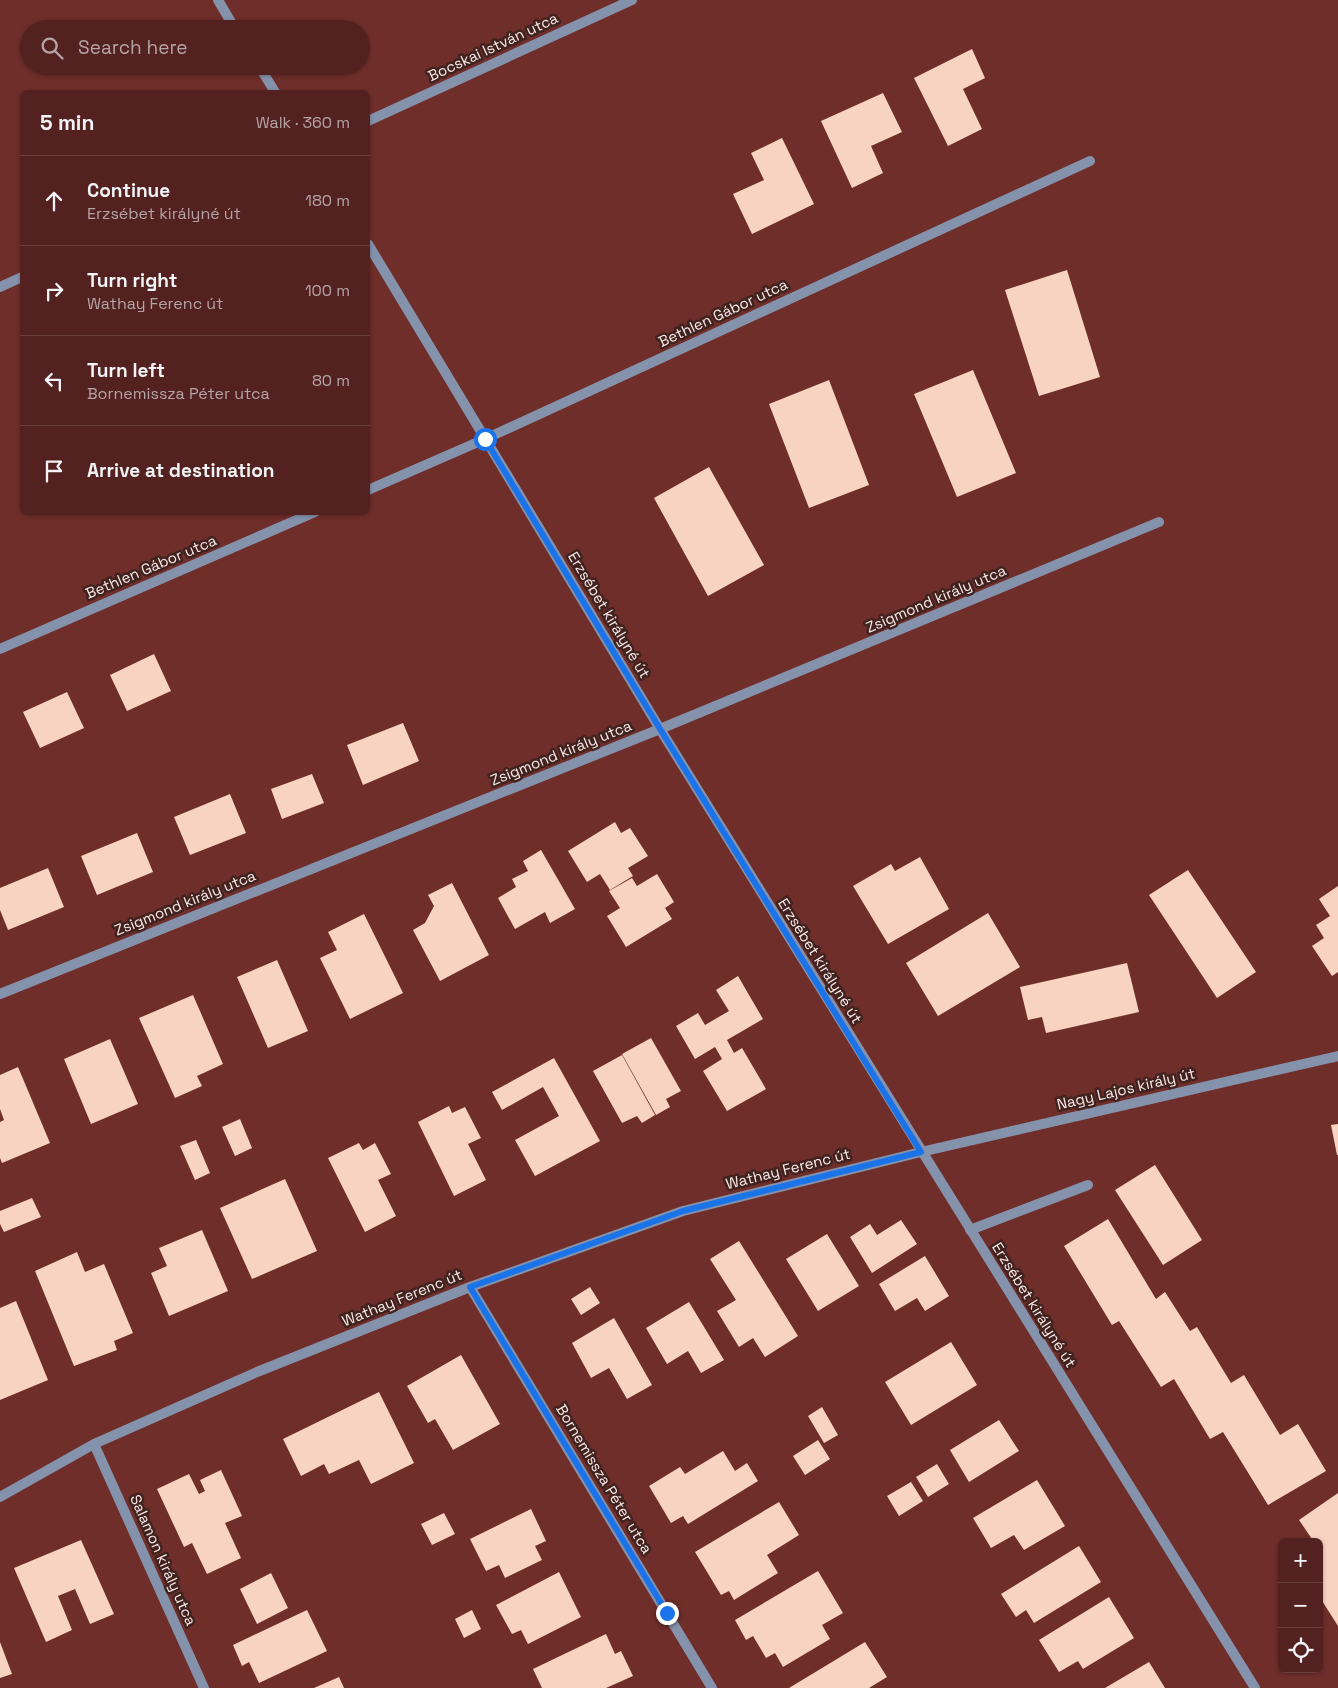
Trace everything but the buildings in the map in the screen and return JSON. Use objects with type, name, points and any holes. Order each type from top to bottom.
[{"type":"street","points":[[218,0],[230,20]]},
{"type":"street","name":"Bocskai István utca","points":[[370,120],[632,0]]},
{"type":"street","points":[[265,75],[274,90]]},
{"type":"street","name":"Bethlen Gábor utca","points":[[370,489],[485,439],[1090,161]]},
{"type":"street","name":"Erzsébet királyné út","points":[[370,247],[660,729],[1255,1688]]},
{"type":"street","points":[[0,287],[20,277]]},
{"type":"street","name":"Bethlen Gábor utca","points":[[0,649],[308,515]]},
{"type":"street","name":"Zsigmond király utca","points":[[0,994],[660,729],[1159,522]]},
{"type":"street","name":"Nagy Lajos király út","points":[[921,1152],[1338,1056]]},
{"type":"street","name":"Wathay Ferenc út","points":[[0,1496],[94,1444],[257,1372],[470,1287],[683,1211],[921,1152]]},
{"type":"street","points":[[970,1230],[1088,1185]]},
{"type":"street","name":"Bornemissza Péter utca","points":[[470,1287],[712,1688]]},
{"type":"street","name":"Salamon király utca","points":[[94,1444],[204,1688]]},
{"type":"route","points":[[485,439],[660,729],[921,1152],[683,1211],[470,1287],[667,1613]]}]
